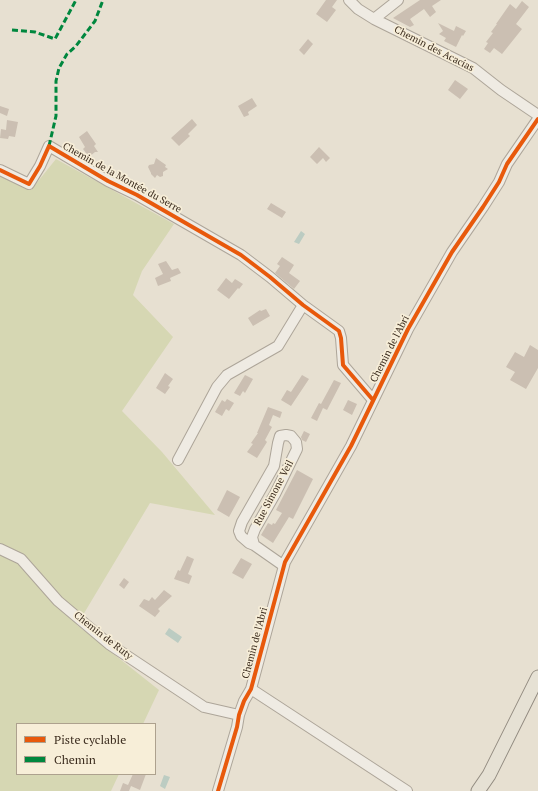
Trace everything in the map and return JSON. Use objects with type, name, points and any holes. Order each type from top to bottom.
[{"type":"main road","points":[[478,791],[489,775],[538,677]]},
{"type":"main road","points":[[484,791],[489,775]]},
{"type":"street","name":"Chemin des Acacias","points":[[349,0],[358,9],[374,19],[473,68],[501,90],[538,115]]},
{"type":"street","points":[[374,19],[398,0]]},
{"type":"street","name":"Chemin de l'Abri","points":[[218,791],[237,727],[239,715],[244,701],[251,689],[285,562],[351,446],[408,329],[452,252],[499,182],[507,164],[538,119]]},
{"type":"street","name":"Chemin de la Montée du Serre","points":[[0,170],[29,184],[40,166],[49,146],[108,181],[137,195],[241,255],[303,305],[339,331],[343,365],[374,400]]},
{"type":"street","points":[[178,460],[217,387],[227,376],[278,346],[303,305]]},
{"type":"street","name":"Rue Simone Veil","points":[[254,545],[252,537],[255,528],[275,494],[296,449],[296,442],[291,436],[280,436],[274,466],[242,522],[239,531],[241,536],[249,543],[284,566]]},
{"type":"street","name":"Chemin de Ruty","points":[[0,549],[21,559],[58,601],[109,644],[204,707],[239,715]]},
{"type":"street","points":[[251,689],[407,791]]},
{"type":"green space","points":[[56,159],[174,224],[142,271],[133,295],[173,337],[122,411],[162,452],[215,515],[150,503],[77,625],[159,690],[143,723],[16,723],[16,775],[119,775],[111,791],[0,791],[0,174],[31,190]]},
{"type":"shaded area","points":[[301,231],[305,234],[299,244],[294,242]]},
{"type":"shaded area","points":[[169,628],[182,637],[178,643],[165,634]]},
{"type":"shaded area","points":[[164,775],[170,777],[165,789],[160,786]]},
{"type":"building","points":[[326,0],[337,0],[332,7],[336,10],[327,22],[316,14]]},
{"type":"building","points":[[420,0],[441,0],[432,6],[436,12],[430,17],[424,9],[410,19],[414,25],[410,27],[393,18]]},
{"type":"building","points":[[522,1],[529,7],[516,24],[522,29],[502,54],[494,48],[490,53],[484,49],[488,43],[486,42],[493,33],[491,32],[510,4],[516,9]]},
{"type":"building","points":[[438,23],[454,31],[456,26],[466,31],[463,36],[462,35],[456,47],[444,41],[446,38],[439,34],[443,31]]},
{"type":"building","points":[[308,39],[313,44],[304,55],[299,50]]},
{"type":"building","points":[[455,80],[468,89],[460,99],[448,90]]},
{"type":"building","points":[[252,98],[257,106],[248,112],[249,115],[244,117],[238,106]]},
{"type":"building","points":[[0,106],[9,109],[7,116],[0,113]]},
{"type":"building","points":[[192,119],[197,125],[188,134],[190,136],[179,146],[171,138]]},
{"type":"building","points":[[7,120],[18,122],[15,137],[9,136],[8,139],[0,138],[1,129],[6,130]]},
{"type":"building","points":[[87,131],[96,144],[94,146],[98,152],[95,152],[89,157],[83,149],[85,147],[79,137]]},
{"type":"building","points":[[319,147],[330,158],[326,162],[323,158],[317,164],[310,157]]},
{"type":"building","points":[[156,158],[166,165],[165,167],[168,169],[163,172],[163,176],[160,177],[157,175],[155,178],[151,174],[148,167],[149,165],[154,164]]},
{"type":"building","points":[[271,203],[286,212],[282,218],[267,209]]},
{"type":"building","points":[[282,257],[294,265],[289,273],[300,281],[294,289],[275,273],[280,266],[277,264]]},
{"type":"building","points":[[166,261],[172,270],[178,268],[181,273],[170,278],[171,281],[158,286],[155,278],[163,274],[158,264]]},
{"type":"building","points":[[226,278],[232,283],[235,279],[243,284],[229,299],[217,290]]},
{"type":"building","points":[[266,309],[270,316],[253,326],[248,318],[260,310]]},
{"type":"building","points":[[530,345],[538,350],[538,368],[526,389],[510,380],[515,372],[506,367],[515,352],[524,357]]},
{"type":"building","points":[[165,373],[173,379],[165,394],[156,388]]},
{"type":"building","points":[[245,375],[253,379],[245,393],[243,391],[240,396],[234,393]]},
{"type":"building","points":[[302,375],[309,379],[291,406],[281,400],[287,390],[291,392]]},
{"type":"building","points":[[334,380],[341,383],[327,410],[323,408],[317,421],[311,418],[319,403],[321,404]]},
{"type":"building","points":[[227,399],[234,403],[229,411],[226,409],[222,416],[215,412],[222,400],[225,402]]},
{"type":"building","points":[[348,400],[357,404],[352,415],[343,410]]},
{"type":"building","points":[[268,407],[282,412],[280,418],[273,415],[269,425],[272,427],[265,440],[267,442],[257,458],[247,452],[253,444],[251,443],[258,433]]},
{"type":"building","points":[[304,431],[310,434],[306,442],[302,440],[301,437]]},
{"type":"building","points":[[297,470],[313,479],[293,519],[289,517],[273,543],[261,535],[268,523],[272,525],[273,523],[275,524],[282,513],[276,510]]},
{"type":"building","points":[[227,490],[240,497],[229,517],[217,510]]},
{"type":"building","points":[[187,556],[194,559],[188,574],[192,576],[189,584],[174,579],[178,570],[180,571]]},
{"type":"building","points":[[241,558],[252,564],[243,579],[232,573]]},
{"type":"building","points":[[124,578],[129,582],[124,589],[119,585]]},
{"type":"building","points":[[164,590],[172,596],[158,609],[160,611],[155,617],[139,606],[144,599],[149,601],[152,597],[155,600]]},
{"type":"building","points":[[133,775],[146,775],[140,790],[131,786],[129,791],[120,791],[123,783],[128,785]]},
{"type":"marked path","points":[[12,30],[35,32],[55,39],[76,0]]},
{"type":"marked path","points":[[49,146],[56,116],[56,81],[59,68],[67,54],[76,46],[95,21],[103,0]]},
{"type":"cycle path","points":[[218,791],[237,727],[239,715],[244,701],[251,689],[285,562],[351,446],[408,329],[452,252],[483,207],[499,182],[507,164],[538,119]]},
{"type":"cycle path","points":[[0,170],[29,184],[40,166],[49,146],[108,181],[137,195],[241,255],[303,305],[339,331],[343,365],[373,400]]}]
